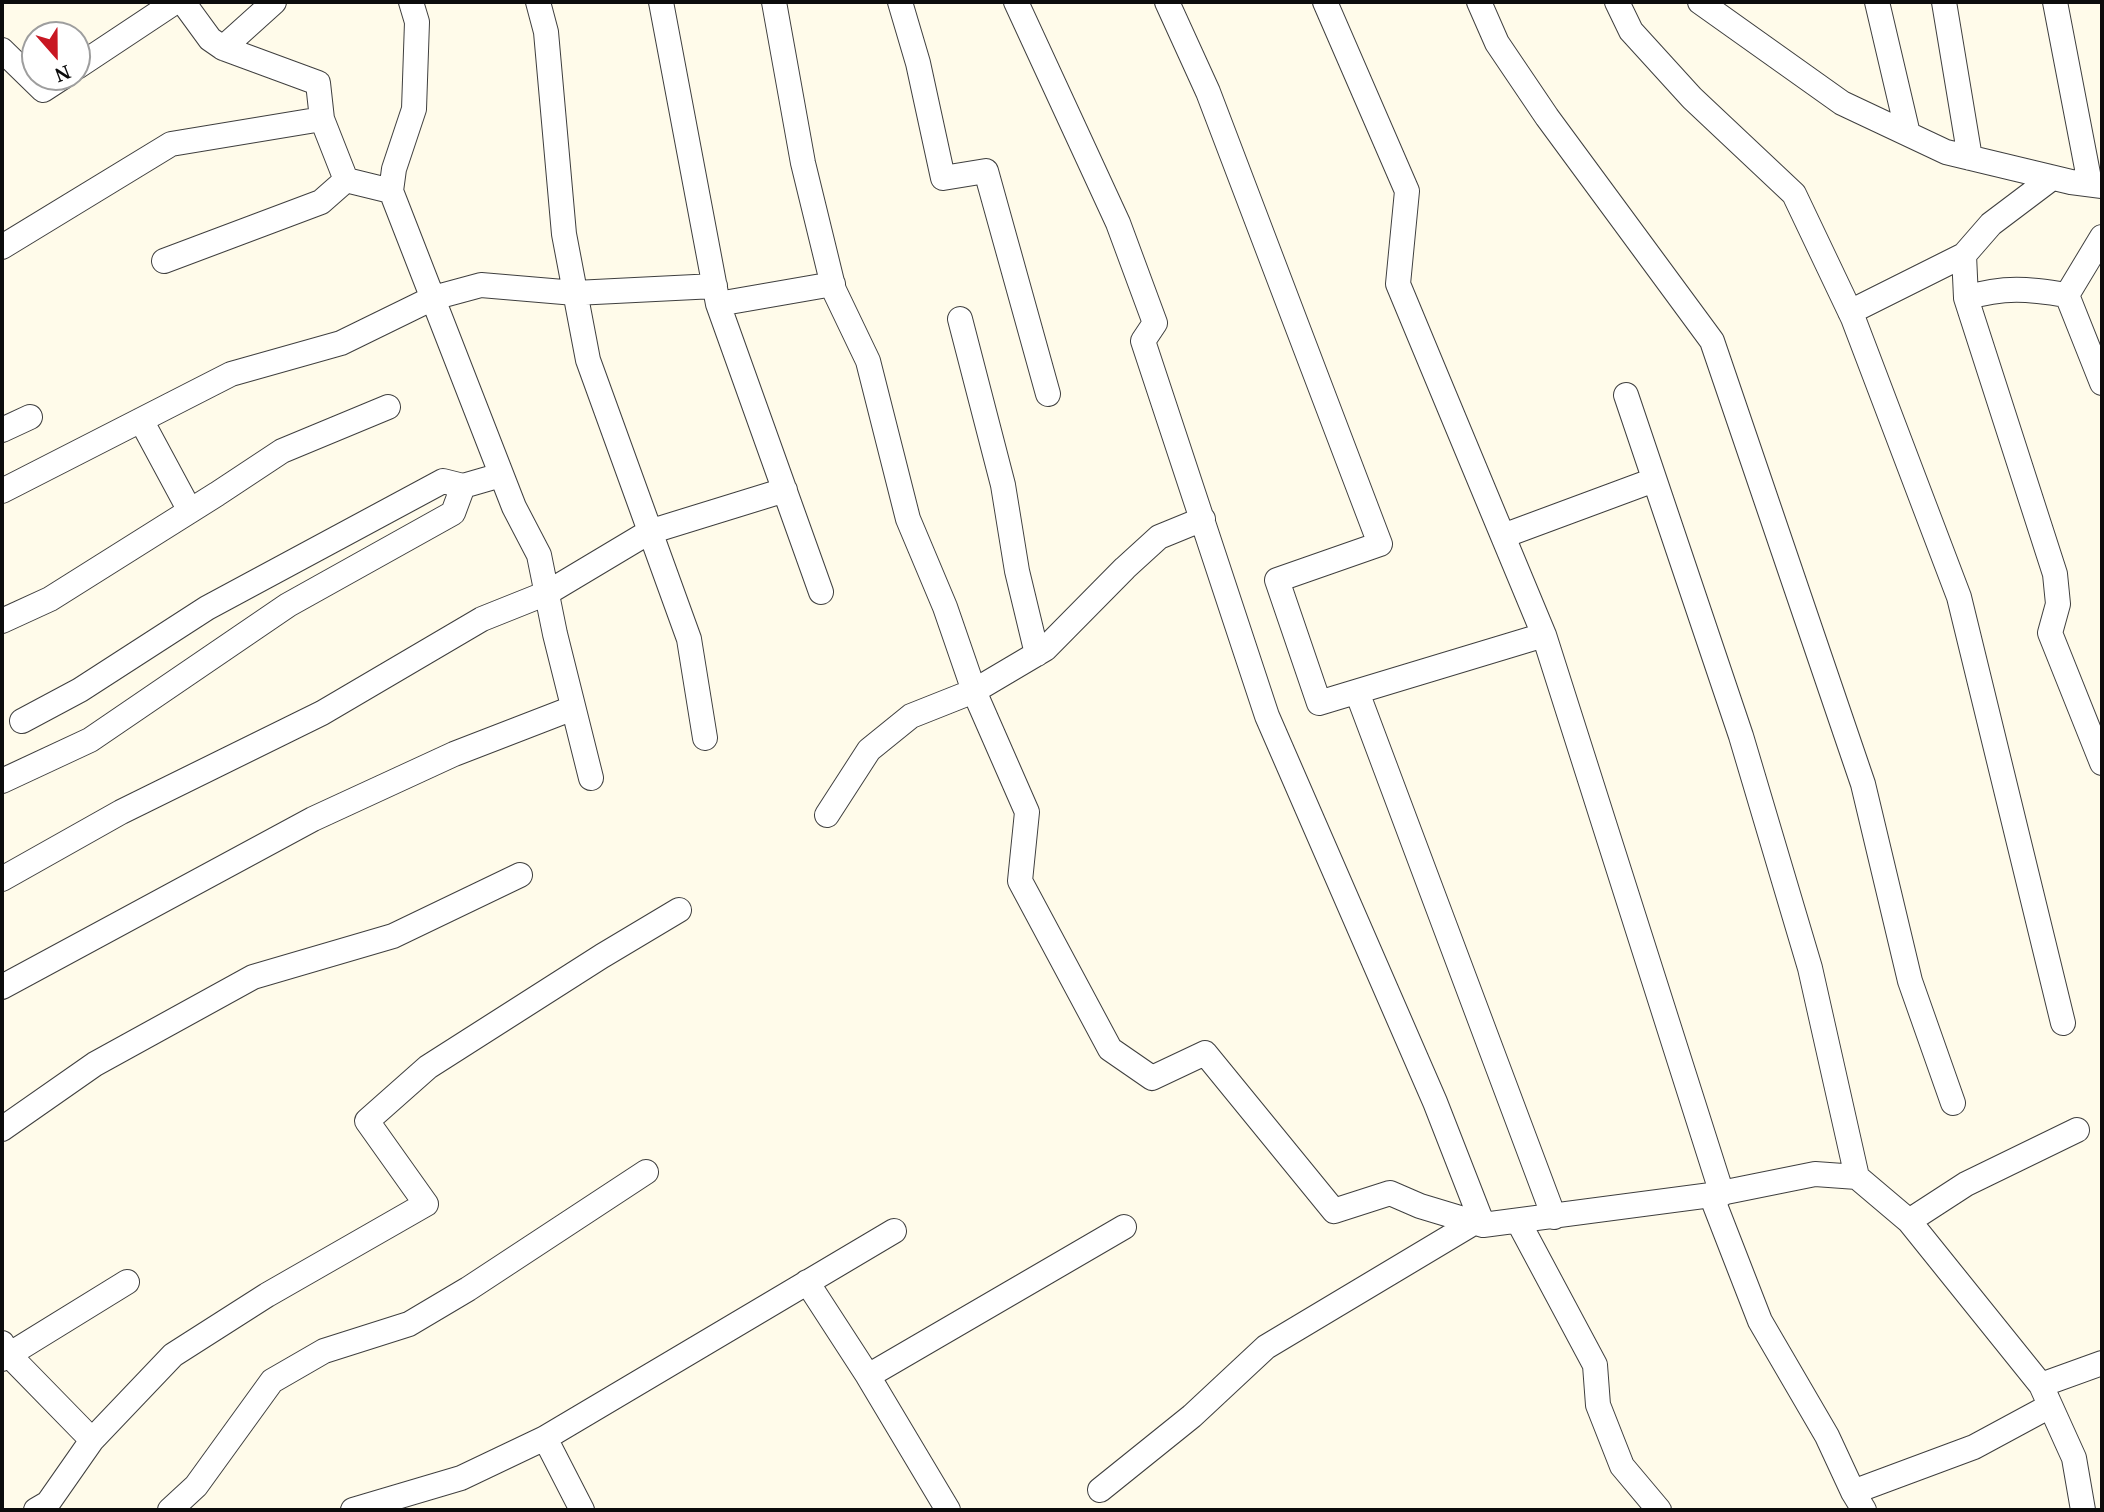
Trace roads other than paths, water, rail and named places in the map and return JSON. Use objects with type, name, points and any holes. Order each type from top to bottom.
[{"type":"street","points":[[91,58],[176,2]]},
{"type":"street","points":[[183,2],[210,38],[223,48],[318,83],[322,119],[346,180]]},
{"type":"street","points":[[223,48],[274,2]]},
{"type":"street","points":[[411,2],[417,22],[414,110],[394,169],[391,191],[514,507],[539,555],[591,778]]},
{"type":"street","points":[[538,2],[545,33],[564,234],[588,360],[689,639],[705,738]]},
{"type":"street","points":[[660,2],[717,295],[821,593]]},
{"type":"street","points":[[774,2],[803,163],[833,284],[868,361],[908,519],[945,607],[974,691],[1027,812],[1020,881],[1110,1049],[1152,1078],[1205,1053],[1334,1211],[1390,1193],[1420,1206],[1479,1224],[1554,1217],[1717,1195],[1815,1174],[1857,1177],[1909,1221],[2046,1396],[2074,1458],[2084,1510]]},
{"type":"street","points":[[900,2],[918,63],[943,178],[986,171],[1048,394]]},
{"type":"street","points":[[1016,2],[1118,223],[1155,323],[1143,341],[1267,716],[1435,1102],[1479,1224]]},
{"type":"street","points":[[1167,2],[1208,92],[1380,544],[1277,580],[1320,702],[1544,635]]},
{"type":"street","points":[[1325,2],[1407,191],[1398,284],[1544,635],[1717,1195],[1759,1321],[1827,1436],[1858,1501],[1974,1447],[2046,1396],[2102,1363]]},
{"type":"street","points":[[1479,2],[1497,43],[1546,117],[1712,341],[1863,784],[1910,981],[1953,1103]]},
{"type":"street","points":[[1617,2],[1631,31],[1692,98],[1794,194],[1850,312],[1959,597],[2063,1023]]},
{"type":"street","points":[[1700,2],[1842,103],[1946,152],[2052,178],[2096,185],[2055,2]]},
{"type":"street","points":[[1877,2],[1908,134]]},
{"type":"street","points":[[1944,2],[1970,158]]},
{"type":"street","points":[[2,50],[21,69]]},
{"type":"street","points":[[2,247],[171,144],[322,119]]},
{"type":"street","points":[[1850,312],[1964,255],[1991,224],[2052,178]]},
{"type":"street","points":[[346,180],[391,191]]},
{"type":"street","points":[[164,261],[321,202],[346,180]]},
{"type":"street","points":[[2067,295],[2102,237]]},
{"type":"street","points":[[1964,255],[1966,298],[2055,574],[2058,604],[2050,633],[2102,763]]},
{"type":"street","points":[[2,491],[231,374],[341,343],[433,298],[481,285],[575,293],[717,295],[833,284]]},
{"type":"street","points":[[1966,298],[1992,289],[2030,289],[2067,295]]},
{"type":"street","points":[[2067,295],[2102,383]]},
{"type":"street","points":[[960,319],[1003,485],[1017,571],[1037,654]]},
{"type":"street","points":[[1626,395],[1741,736],[1810,968],[1857,1177]]},
{"type":"street","points":[[2,621],[50,599],[282,451],[388,407]]},
{"type":"street","points":[[2,430],[30,417]]},
{"type":"street","points":[[141,420],[190,511]]},
{"type":"street","points":[[22,721],[80,690],[207,608],[443,481],[463,486],[502,475]]},
{"type":"street","points":[[1503,536],[1654,481]]},
{"type":"street","points":[[2,781],[90,740],[288,605],[453,513],[463,486]]},
{"type":"street","points":[[2,878],[121,812],[322,713],[482,619],[547,593],[649,532],[785,490]]},
{"type":"street","points":[[827,815],[869,750],[911,716],[974,691],[1045,649],[1159,537],[1203,519]]},
{"type":"street","points":[[1357,692],[1554,1217]]},
{"type":"street","points":[[2,987],[313,819],[454,754],[573,708]]},
{"type":"street","points":[[2,1129],[94,1064],[253,977],[393,936],[520,875]]},
{"type":"street","points":[[36,1510],[48,1503],[92,1440],[173,1355],[267,1295],[426,1204],[367,1121],[428,1067],[679,910]]},
{"type":"street","points":[[1909,1221],[1966,1184],[2077,1130]]},
{"type":"street","points":[[170,1510],[196,1486],[272,1381],[324,1351],[409,1324],[468,1289],[646,1172]]},
{"type":"street","points":[[1518,1221],[1594,1365],[1598,1405],[1622,1466],[1659,1510]]},
{"type":"street","points":[[1100,1490],[1192,1416],[1266,1347],[1479,1224]]},
{"type":"street","points":[[868,1376],[1124,1227]]},
{"type":"street","points":[[353,1510],[461,1478],[545,1438],[894,1231]]},
{"type":"street","points":[[92,1440],[4,1352],[127,1282]]},
{"type":"street","points":[[807,1282],[868,1376],[947,1510]]},
{"type":"street","points":[[545,1438],[582,1510]]}]
